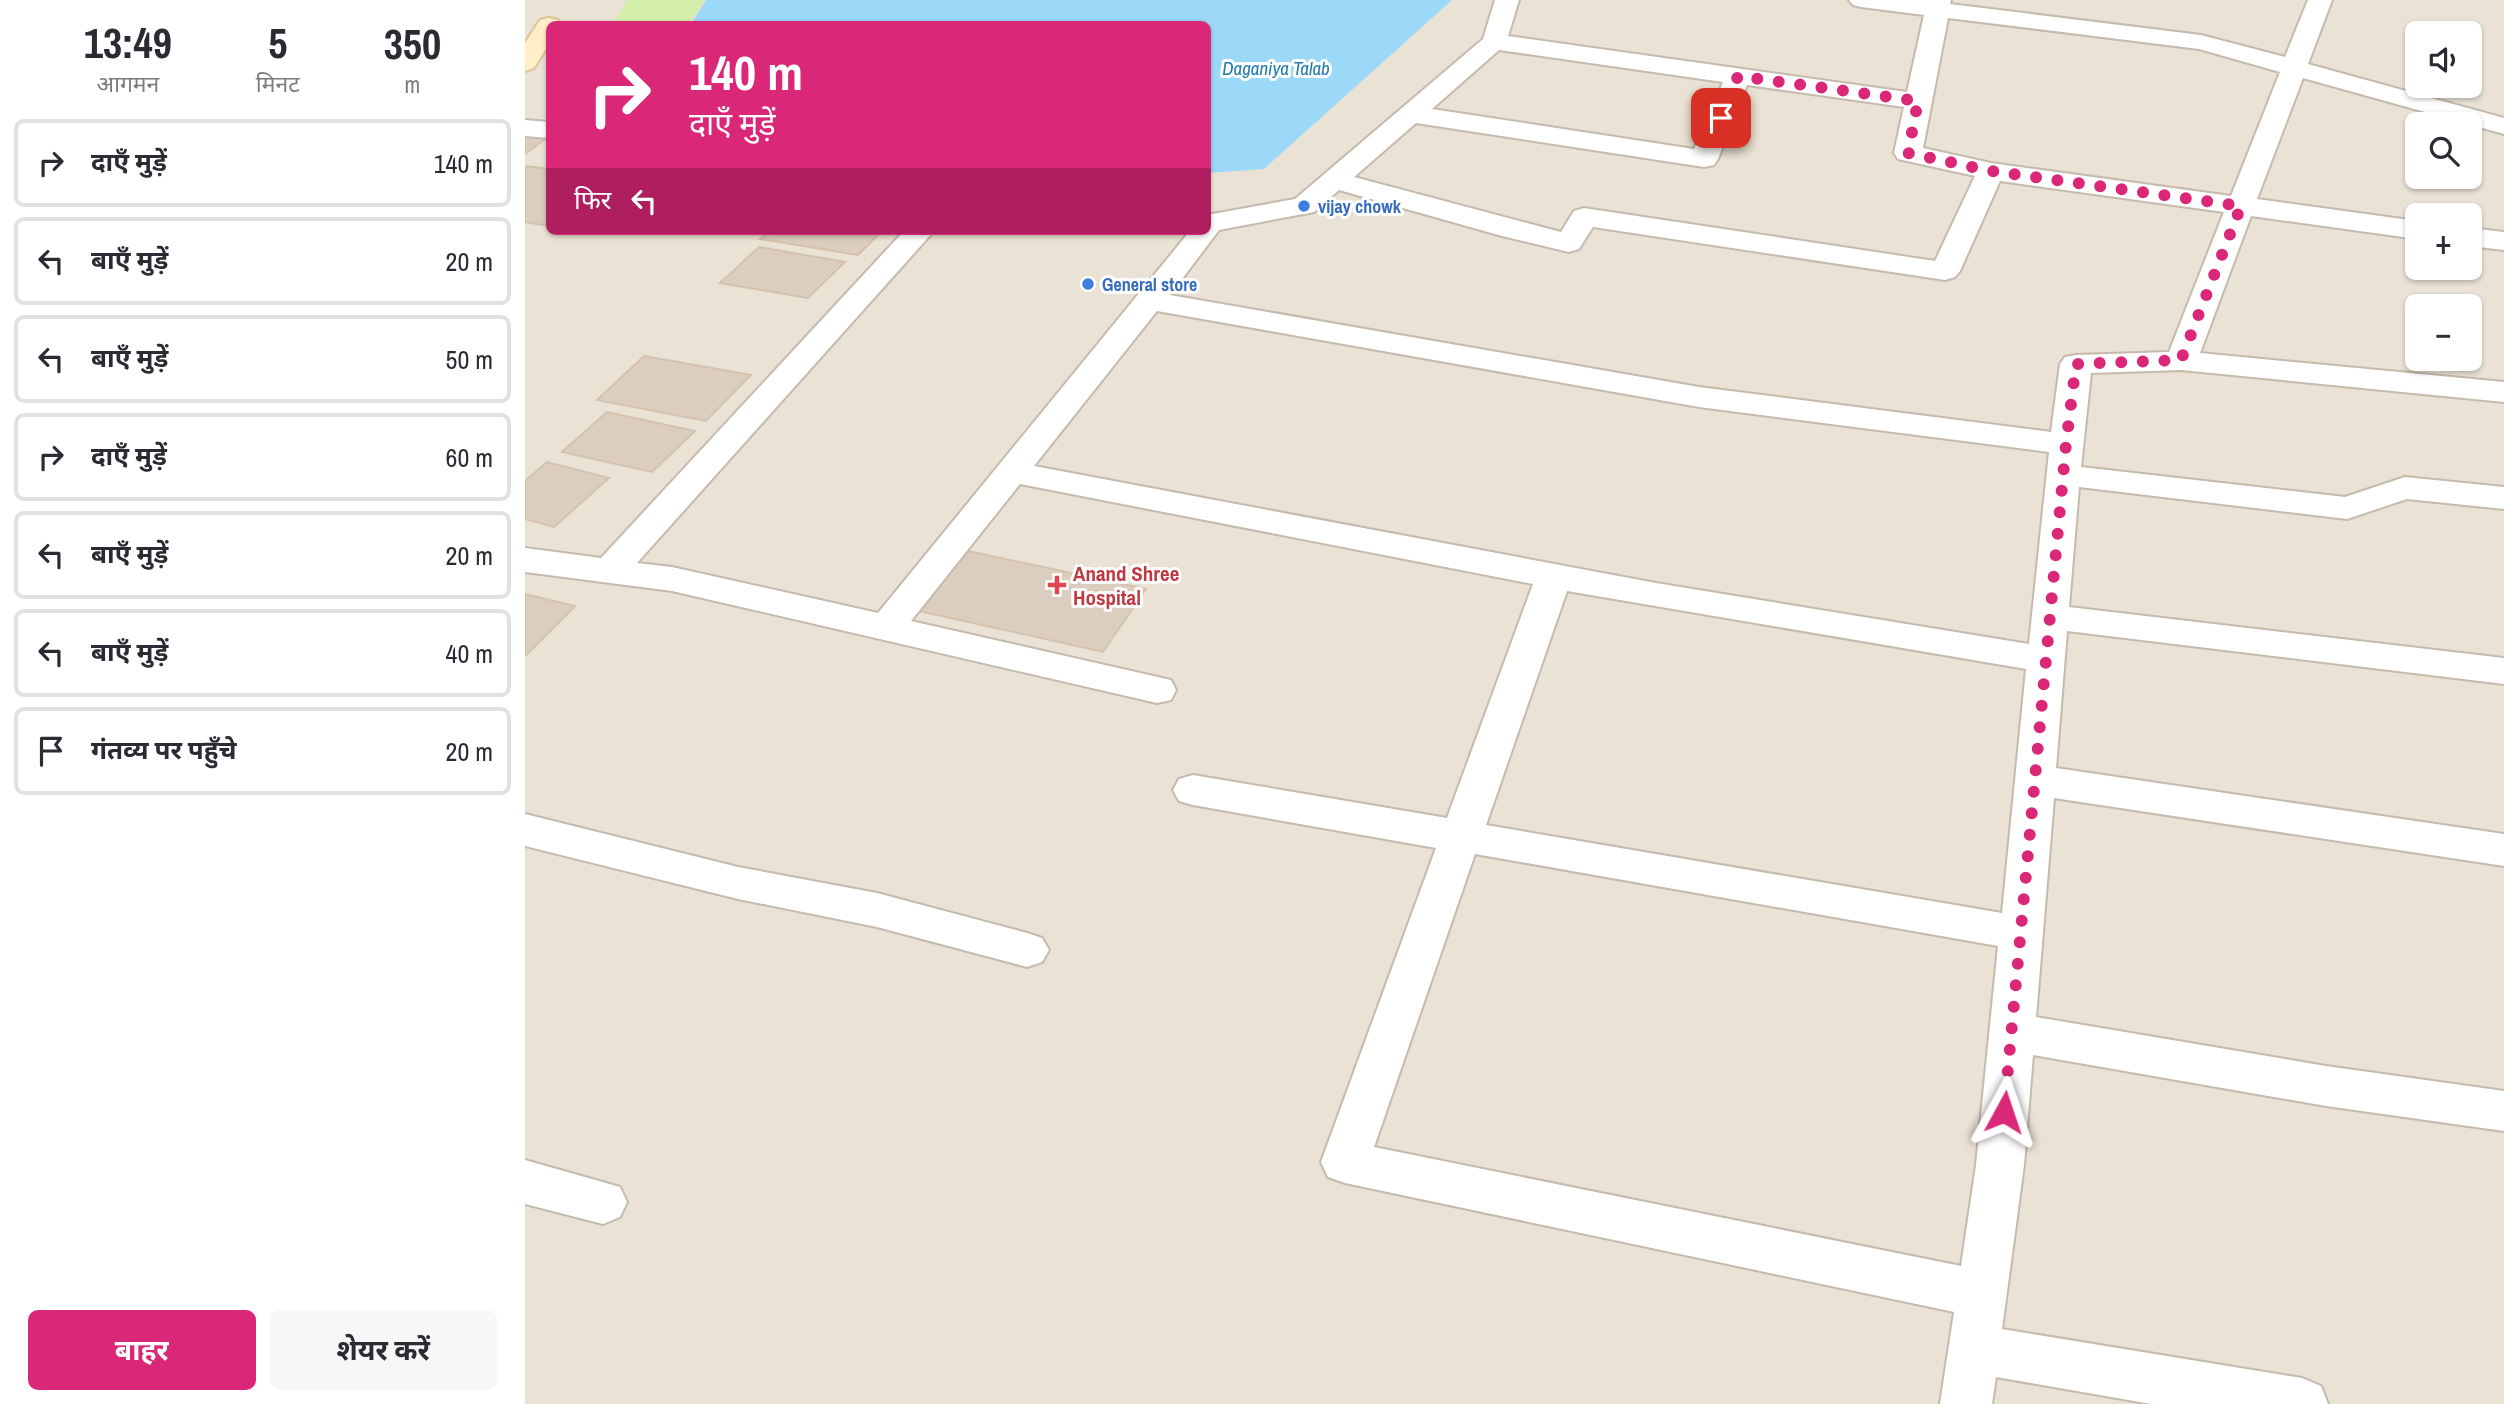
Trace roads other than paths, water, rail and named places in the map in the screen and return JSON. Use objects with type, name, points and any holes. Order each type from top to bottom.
[{"type":"street","points":[[1211,226],[1304,206],[1493,42],[1507,0]]},
{"type":"street","points":[[1861,0],[1938,4],[2201,42],[2504,126]]},
{"type":"street","points":[[2181,360],[2321,0]]},
{"type":"street","points":[[1938,4],[1908,153],[1991,171],[2405,228]]},
{"type":"street","points":[[525,63],[544,18]]},
{"type":"street","points":[[1493,42],[1918,101]]},
{"type":"street","points":[[1410,114],[1704,159],[1738,76]]},
{"type":"street","points":[[525,128],[546,130]]},
{"type":"street","points":[[1333,180],[1512,230],[1569,243],[1584,217],[1945,271],[1991,171]]},
{"type":"street","points":[[609,571],[916,235]]},
{"type":"street","points":[[885,628],[1202,235]]},
{"type":"street","points":[[2482,238],[2504,241]]},
{"type":"street","points":[[1149,300],[2347,508],[2405,488],[2504,498]]},
{"type":"street","points":[[1966,1404],[2000,1165],[2045,659],[2076,364],[2181,360],[2504,392]]},
{"type":"street","points":[[1010,472],[1553,578],[1924,642],[2045,659]]},
{"type":"street","points":[[525,560],[672,579],[1157,690]]},
{"type":"street","points":[[1553,578],[1345,1162],[1982,1294]]},
{"type":"street","points":[[2050,617],[2504,671]]},
{"type":"street","points":[[2035,780],[2504,850]]},
{"type":"street","points":[[1193,790],[2021,933]]},
{"type":"street","points":[[525,830],[726,881],[877,910],[1027,950]]},
{"type":"street","points":[[2012,1032],[2326,1086],[2504,1111]]},
{"type":"street","points":[[525,1182],[603,1202]]},
{"type":"street","points":[[1974,1349],[2302,1404]]},
{"type":"water","name":"Daganiya Talab","points":[[706,0],[1452,0],[1264,169],[1211,173],[1211,21],[693,21]]},
{"type":"place","name":"vijay chowk","points":[[1304,206]]},
{"type":"place","name":"General store","points":[[1088,284]]},
{"type":"place","name":"Anand Shree Hospital","points":[[1057,585]]}]
